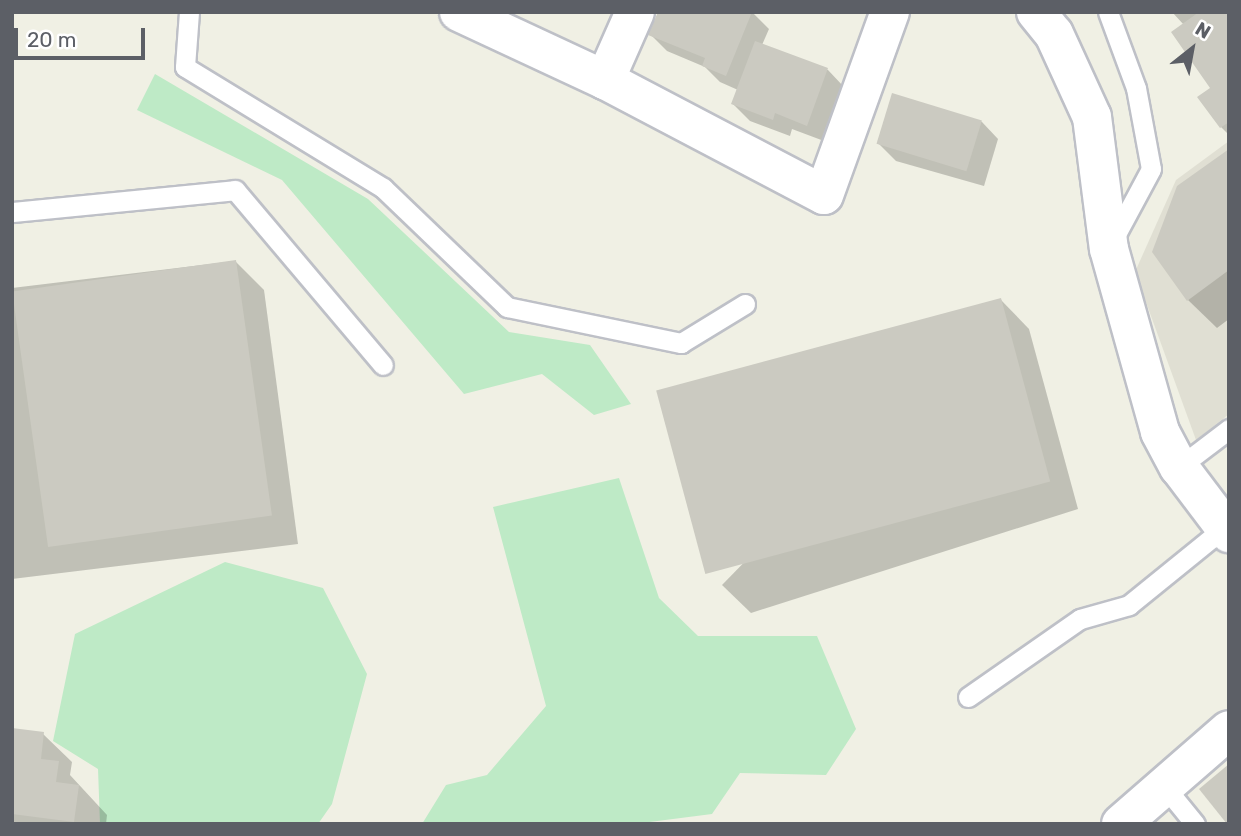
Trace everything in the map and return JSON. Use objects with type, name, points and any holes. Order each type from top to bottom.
[{"type":"street","points":[[458,12],[605,80],[824,195],[890,12]]},
{"type":"street","points":[[605,80],[635,12]]},
{"type":"street","points":[[1036,12],[1054,34],[1092,117],[1109,249],[1160,432],[1179,467],[1227,530]]},
{"type":"street","points":[[1121,824],[1229,730]]},
{"type":"lane","points":[[189,12],[185,67],[383,188],[507,307],[681,343],[745,304]]},
{"type":"lane","points":[[1108,12],[1136,88],[1151,169],[1109,249]]},
{"type":"lane","points":[[12,212],[235,190],[383,365]]},
{"type":"lane","points":[[1179,467],[1229,429]]},
{"type":"lane","points":[[968,697],[1080,618],[1129,605],[1227,530]]},
{"type":"lane","points":[[1164,786],[1195,824]]},
{"type":"shaded area","points":[[1229,141],[1229,414],[1196,440],[1135,272],[1176,180]]},
{"type":"green space","points":[[155,74],[368,199],[509,332],[590,345],[631,404],[594,415],[542,374],[464,394],[282,180],[137,110]]},
{"type":"green space","points":[[619,478],[659,598],[698,636],[817,636],[856,729],[826,775],[740,773],[712,814],[634,824],[422,824],[446,785],[487,775],[546,706],[493,507]]},
{"type":"green space","points":[[225,562],[323,588],[367,674],[332,804],[318,824],[100,824],[98,769],[53,741],[75,634]]},
{"type":"building","points":[[658,12],[752,12],[726,76],[702,66],[705,58],[648,35]]},
{"type":"building","points":[[1199,12],[1229,12],[1229,122],[1220,128],[1197,97],[1210,88],[1171,32]]},
{"type":"building","points":[[755,41],[828,68],[807,126],[775,113],[773,120],[731,104]]},
{"type":"building","points":[[892,93],[982,120],[966,171],[877,144]]},
{"type":"building","points":[[1229,149],[1229,270],[1187,301],[1152,252],[1177,186]]},
{"type":"building","points":[[236,260],[272,515],[48,547],[12,291]]},
{"type":"building","points":[[1001,298],[1050,482],[705,574],[656,390]]},
{"type":"building","points":[[12,728],[44,732],[41,759],[59,761],[56,782],[79,785],[74,822],[12,814]]},
{"type":"building","points":[[1229,764],[1229,824],[1227,824],[1199,789]]}]
